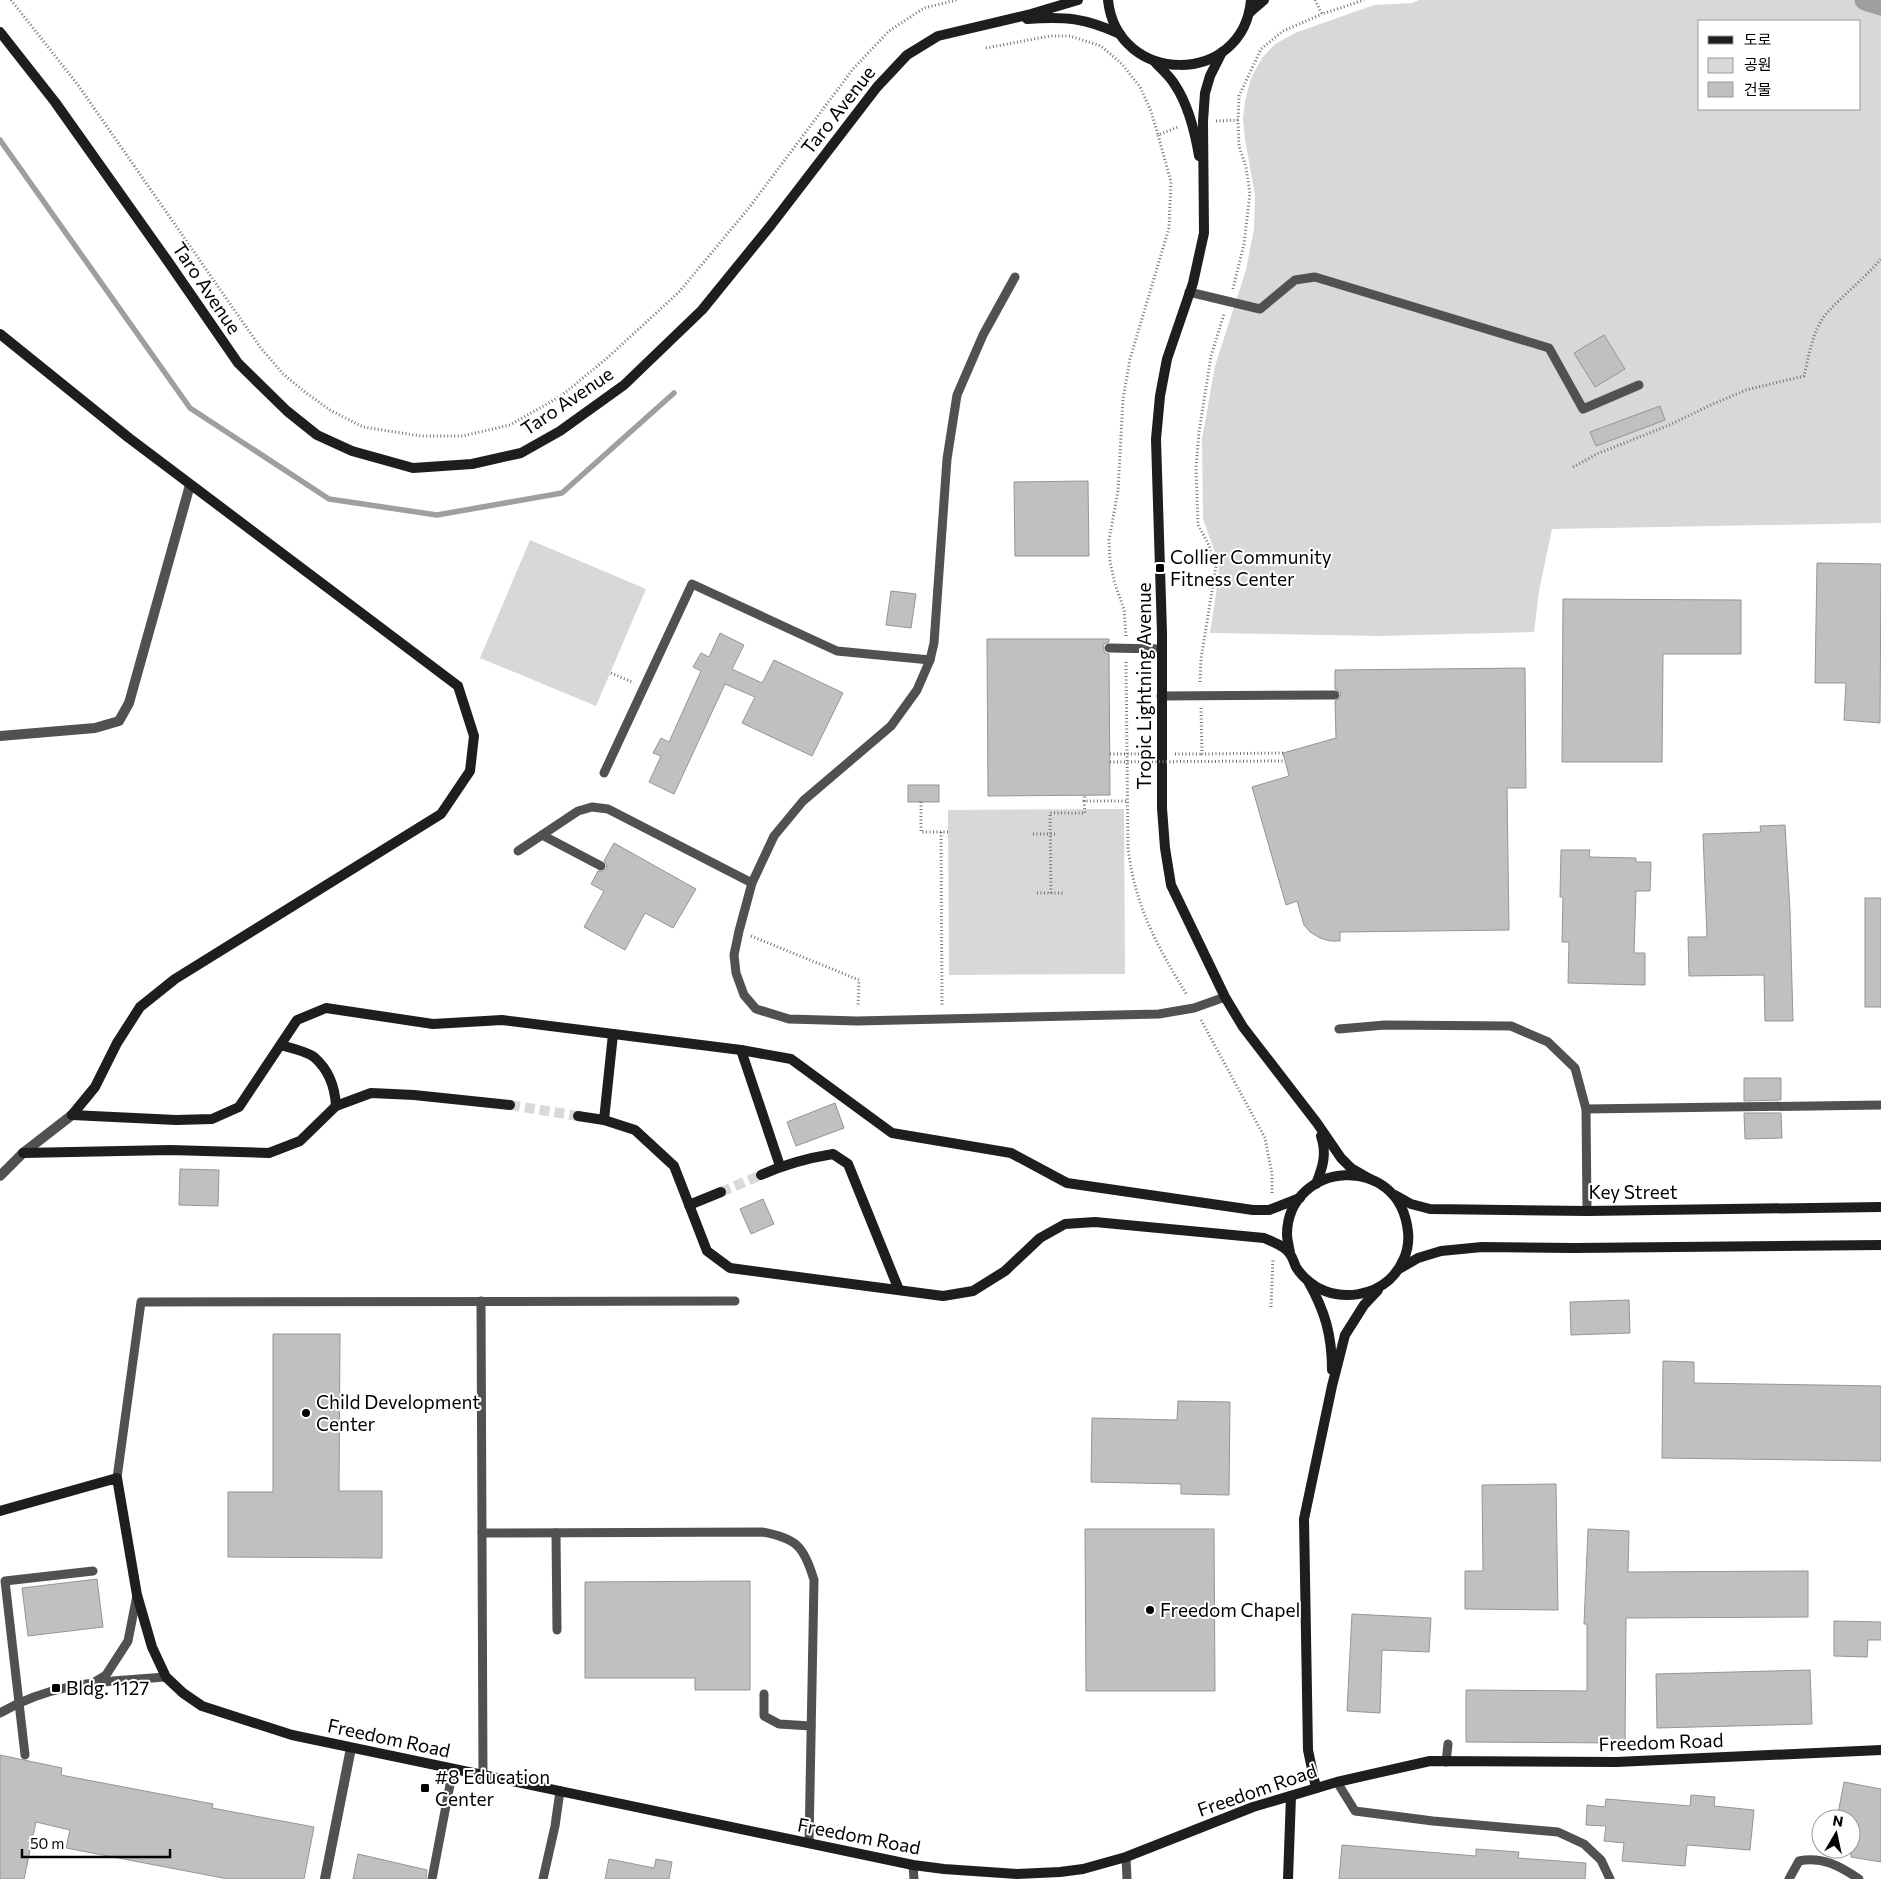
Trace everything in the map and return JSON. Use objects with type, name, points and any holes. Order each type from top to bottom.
[{"type":"street","points":[[991,22],[1031,14],[1078,0]]},
{"type":"street","points":[[1108,0],[1111,16],[1120,34],[1135,50],[1154,61],[1169,65],[1193,64],[1208,60],[1222,52]]},
{"type":"street","points":[[1203,182],[1204,93],[1222,52],[1238,35],[1249,13],[1251,0]]},
{"type":"street","points":[[1249,13],[1264,0]]},
{"type":"street","points":[[991,22],[1073,18],[1096,23],[1120,34]]},
{"type":"street","name":"Taro Avenue","points":[[0,32],[55,102],[238,364],[287,411],[318,435],[352,451],[413,468],[472,464],[521,453],[560,431],[624,385],[702,310],[771,225],[877,87],[907,55],[938,36],[991,22]]},
{"type":"street","points":[[1154,61],[1175,84],[1190,115],[1203,182]]},
{"type":"street","name":"Tropic Lightning Avenue","points":[[1203,182],[1204,233],[1190,292],[1167,360],[1160,396],[1156,439],[1162,649],[1162,808],[1165,848],[1171,885],[1225,997],[1243,1027],[1317,1123],[1341,1158],[1352,1168],[1370,1179]]},
{"type":"street","points":[[0,334],[128,438],[458,686],[474,736],[470,771],[441,814],[175,978],[140,1007],[117,1043],[95,1088],[72,1115],[23,1153],[0,1176]]},
{"type":"street","points":[[0,736],[95,728],[119,721],[130,703],[190,485]]},
{"type":"street","points":[[72,1115],[176,1120],[212,1119],[239,1107],[297,1020],[326,1008],[433,1024],[502,1020],[741,1050],[791,1059],[892,1132],[1011,1153],[1067,1183],[1253,1210],[1269,1210],[1300,1198]]},
{"type":"street","points":[[604,1120],[613,1034]]},
{"type":"street","points":[[281,1045],[313,1056],[327,1073],[335,1089],[336,1106]]},
{"type":"street","points":[[741,1050],[780,1166]]},
{"type":"street","points":[[23,1153],[170,1150],[269,1153],[300,1141],[336,1106],[371,1094],[414,1095],[510,1105]]},
{"type":"street","points":[[578,1116],[604,1120],[634,1130],[674,1166],[706,1251],[730,1268],[943,1296],[973,1292],[1005,1271],[1040,1238],[1065,1224],[1095,1222],[1264,1238],[1277,1243],[1290,1252]]},
{"type":"street","points":[[1316,1184],[1324,1166],[1324,1145],[1317,1123]]},
{"type":"street","points":[[761,1175],[780,1166],[812,1157],[833,1154],[848,1164],[899,1290]]},
{"type":"street","points":[[1382,1286],[1364,1294],[1344,1296],[1324,1291],[1308,1280],[1296,1268],[1290,1252],[1287,1234],[1291,1214],[1300,1198],[1316,1184],[1333,1176],[1352,1174],[1370,1179],[1389,1191],[1400,1204],[1407,1220],[1409,1238],[1406,1254],[1398,1270]]},
{"type":"street","name":"Key Street","points":[[1389,1191],[1411,1204],[1430,1209],[1587,1211],[1881,1208]]},
{"type":"street","points":[[689,1205],[721,1192]]},
{"type":"street","points":[[1316,1788],[1308,1750],[1304,1519],[1332,1386],[1345,1335],[1364,1305],[1398,1270],[1418,1258],[1441,1251],[1482,1247],[1881,1245]]},
{"type":"street","points":[[1308,1280],[1324,1312],[1332,1344],[1332,1386]]},
{"type":"street","points":[[0,1511],[117,1478]]},
{"type":"street","name":"Freedom Road","points":[[117,1478],[137,1596],[152,1647],[166,1677],[183,1693],[202,1706],[292,1735],[944,1870],[1017,1874],[1083,1869],[1126,1857],[1253,1807],[1337,1782],[1430,1761],[1616,1762],[1881,1750]]},
{"type":"street","points":[[325,1879],[351,1748]]},
{"type":"street","points":[[1288,1879],[1292,1796]]},
{"type":"lane","points":[[1015,277],[983,335],[957,395],[947,459],[934,643],[930,660],[917,690],[891,726],[803,801],[774,836],[752,883],[734,955],[736,973],[744,995],[756,1009],[789,1019],[857,1022],[1159,1014],[1194,1008],[1225,997]]},
{"type":"lane","points":[[1190,292],[1260,309],[1295,280],[1315,278],[1549,348],[1583,409],[1639,385]]},
{"type":"lane","points":[[604,773],[692,584],[838,651],[930,660]]},
{"type":"lane","points":[[1109,648],[1162,649]]},
{"type":"lane","points":[[1161,696],[1335,695]]},
{"type":"lane","points":[[518,851],[578,811],[592,807],[608,809],[752,883]]},
{"type":"lane","points":[[542,835],[601,866]]},
{"type":"lane","points":[[1339,1029],[1385,1025],[1511,1026],[1548,1042],[1575,1068],[1586,1108],[1587,1211]]},
{"type":"lane","points":[[1586,1108],[1881,1105]]},
{"type":"lane","points":[[117,1478],[141,1302],[735,1300]]},
{"type":"lane","points":[[481,1301],[483,1775]]},
{"type":"lane","points":[[482,1533],[762,1532],[783,1536],[798,1546],[809,1563],[814,1580],[809,1843]]},
{"type":"lane","points":[[556,1533],[557,1630]]},
{"type":"lane","points":[[25,1756],[5,1581],[93,1571]]},
{"type":"lane","points":[[94,1682],[106,1675],[128,1641],[137,1596]]},
{"type":"lane","points":[[0,1712],[19,1702],[56,1688],[94,1682],[166,1677]]},
{"type":"lane","points":[[764,1694],[764,1716],[779,1724],[811,1726]]},
{"type":"lane","points":[[1446,1762],[1448,1744]]},
{"type":"lane","points":[[432,1879],[453,1769]]},
{"type":"lane","points":[[1337,1782],[1355,1811],[1433,1821],[1558,1832],[1584,1844],[1601,1860],[1610,1879]]},
{"type":"lane","points":[[543,1879],[555,1826],[560,1792]]},
{"type":"lane","points":[[1126,1857],[1127,1879]]},
{"type":"lane","points":[[1789,1879],[1799,1861],[1809,1859],[1838,1864],[1859,1879]]},
{"type":"lane","points":[[913,1865],[914,1879]]},
{"type":"path","points":[[11,0],[78,85],[260,347],[283,374],[304,392],[330,410],[363,427],[421,436],[463,436],[510,425],[561,396],[606,359],[679,292],[748,209],[853,69],[889,31],[924,8],[957,0]]},
{"type":"path","points":[[1315,0],[1322,14]]},
{"type":"path","points":[[1282,753],[1202,754],[1201,658],[1216,566],[1208,543],[1198,525],[1196,468],[1199,432],[1211,356],[1236,278],[1244,244],[1250,193],[1246,167],[1239,146],[1239,96],[1261,49],[1283,31],[1322,14],[1364,0]]},
{"type":"path","points":[[986,48],[1050,36],[1070,36],[1101,46],[1122,64],[1140,86],[1151,111],[1158,135]]},
{"type":"path","points":[[1573,467],[1599,453],[1667,426],[1746,390],[1804,376],[1814,336],[1825,315],[1881,259]]},
{"type":"path","points":[[610,673],[644,688]]},
{"type":"path","points":[[1110,762],[1284,761]]},
{"type":"path","points":[[1051,893],[1050,813],[1085,813],[1084,795]]},
{"type":"path","points":[[1084,801],[1127,801]]},
{"type":"path","points":[[921,802],[922,832],[948,832]]},
{"type":"path","points":[[941,832],[942,1019]]},
{"type":"path","points":[[1033,834],[1056,834]]},
{"type":"path","points":[[1037,893],[1064,893]]},
{"type":"path","points":[[739,931],[859,980],[857,1022]]},
{"type":"green space","points":[[1419,0],[1881,0],[1881,523],[1552,529],[1539,591],[1534,632],[1379,636],[1210,633],[1219,564],[1203,519],[1202,439],[1215,366],[1246,270],[1254,229],[1255,195],[1243,118],[1251,78],[1262,58],[1275,44],[1295,33],[1374,5],[1412,3]]},
{"type":"green space","points":[[530,540],[646,589],[596,706],[480,658]]},
{"type":"green space","points":[[1124,809],[1125,974],[949,975],[948,810]]},
{"type":"building","points":[[1604,335],[1625,369],[1595,387],[1574,353]]},
{"type":"building","points":[[1660,406],[1665,420],[1596,446],[1590,432]]},
{"type":"building","points":[[1088,481],[1089,556],[1015,556],[1014,482]]},
{"type":"building","points":[[1817,563],[1881,564],[1880,723],[1844,720],[1846,683],[1815,683]]},
{"type":"building","points":[[891,591],[916,594],[911,628],[886,625]]},
{"type":"building","points":[[1563,599],[1741,600],[1741,654],[1663,654],[1662,762],[1562,762]]},
{"type":"building","points":[[720,633],[744,645],[732,669],[762,683],[774,660],[843,693],[812,756],[742,723],[755,697],[725,684],[674,794],[649,782],[661,756],[653,753],[661,738],[669,742],[701,671],[693,667],[701,653],[709,657]]},
{"type":"building","points":[[987,639],[1109,639],[1109,642],[1104,644],[1103,648],[1105,653],[1109,654],[1110,795],[988,796]]},
{"type":"building","points":[[1525,668],[1526,788],[1507,788],[1509,930],[1340,932],[1340,941],[1320,938],[1310,932],[1304,925],[1297,901],[1286,905],[1252,787],[1289,776],[1283,753],[1336,738],[1335,701],[1340,698],[1341,694],[1335,689],[1335,670]]},
{"type":"building","points":[[908,785],[939,785],[939,802],[908,802]]},
{"type":"building","points":[[1785,825],[1793,1021],[1765,1021],[1764,975],[1689,976],[1688,937],[1707,937],[1703,834],[1761,832],[1760,826]]},
{"type":"building","points":[[614,843],[696,889],[673,928],[645,913],[625,950],[584,927],[604,891],[591,884],[598,871],[602,872],[606,869],[607,865],[604,861]]},
{"type":"building","points":[[1561,850],[1590,850],[1589,857],[1636,858],[1636,862],[1651,862],[1650,891],[1636,891],[1634,953],[1645,953],[1645,985],[1568,983],[1569,942],[1562,942],[1563,897],[1560,897]]},
{"type":"building","points":[[1865,898],[1881,898],[1881,1007],[1865,1007]]},
{"type":"building","points":[[1744,1078],[1781,1078],[1781,1100],[1744,1101]]},
{"type":"building","points":[[835,1103],[844,1128],[796,1146],[787,1122]]},
{"type":"building","points":[[1744,1113],[1781,1113],[1782,1138],[1745,1139]]},
{"type":"building","points":[[180,1169],[219,1170],[218,1206],[179,1205]]},
{"type":"building","points":[[763,1199],[774,1224],[751,1234],[740,1209]]},
{"type":"building","points":[[1629,1300],[1630,1333],[1571,1335],[1570,1302]]},
{"type":"building","name":"Child Development Center","points":[[273,1334],[340,1334],[339,1491],[382,1491],[382,1558],[228,1557],[228,1492],[273,1492]]},
{"type":"building","points":[[1663,1361],[1694,1362],[1694,1383],[1881,1386],[1881,1461],[1662,1458]]},
{"type":"building","points":[[1178,1401],[1230,1402],[1229,1495],[1181,1494],[1181,1484],[1091,1482],[1092,1418],[1177,1420]]},
{"type":"building","points":[[1556,1484],[1558,1610],[1465,1609],[1465,1571],[1483,1571],[1482,1485]]},
{"type":"building","name":"Freedom Chapel","points":[[1085,1529],[1214,1529],[1215,1691],[1086,1691]]},
{"type":"building","points":[[1588,1529],[1629,1531],[1628,1572],[1808,1571],[1808,1617],[1626,1618],[1625,1743],[1466,1742],[1466,1690],[1587,1691],[1587,1624],[1584,1624]]},
{"type":"building","points":[[97,1579],[103,1627],[28,1636],[22,1588]]},
{"type":"building","points":[[750,1581],[750,1690],[695,1690],[695,1678],[585,1678],[585,1582]]},
{"type":"building","points":[[1352,1614],[1431,1618],[1429,1652],[1382,1650],[1380,1713],[1347,1711]]},
{"type":"building","points":[[1834,1621],[1881,1622],[1881,1640],[1868,1640],[1867,1657],[1834,1656]]},
{"type":"building","points":[[1810,1670],[1812,1724],[1657,1728],[1656,1674]]},
{"type":"building","points":[[0,1755],[62,1768],[61,1775],[213,1804],[212,1808],[314,1827],[304,1879],[228,1879],[66,1848],[70,1830],[36,1822],[24,1879],[0,1879]]},
{"type":"building","points":[[1844,1782],[1881,1789],[1881,1862],[1861,1859],[1861,1809],[1839,1809]]},
{"type":"building","points":[[1691,1795],[1715,1797],[1714,1806],[1754,1810],[1750,1850],[1687,1845],[1685,1866],[1622,1861],[1624,1843],[1604,1841],[1606,1826],[1586,1825],[1587,1805],[1605,1807],[1606,1799],[1690,1806]]},
{"type":"building","points":[[1342,1845],[1476,1856],[1476,1849],[1519,1852],[1518,1858],[1586,1863],[1585,1879],[1339,1879]]},
{"type":"building","points":[[358,1854],[427,1870],[426,1879],[353,1879]]},
{"type":"building","points":[[609,1859],[654,1868],[656,1859],[672,1862],[669,1879],[605,1879]]},
{"type":"waterway","points":[[1865,0],[1881,5]]},
{"type":"waterway","points":[[0,140],[190,408],[329,499],[437,515],[562,493],[674,393]]},
{"type":"tunnel","points":[[510,1105],[578,1116]]},
{"type":"tunnel","points":[[721,1192],[761,1175]]},
{"type":"place","name":"Collier Community Fitness Center","points":[[1160,568]]},
{"type":"place","name":"Child Development Center","points":[[306,1413]]},
{"type":"place","name":"Freedom Chapel","points":[[1150,1610]]},
{"type":"place","name":"Bldg. 1127","points":[[56,1688]]},
{"type":"place","name":"#8 Education Center","points":[[425,1788]]}]
